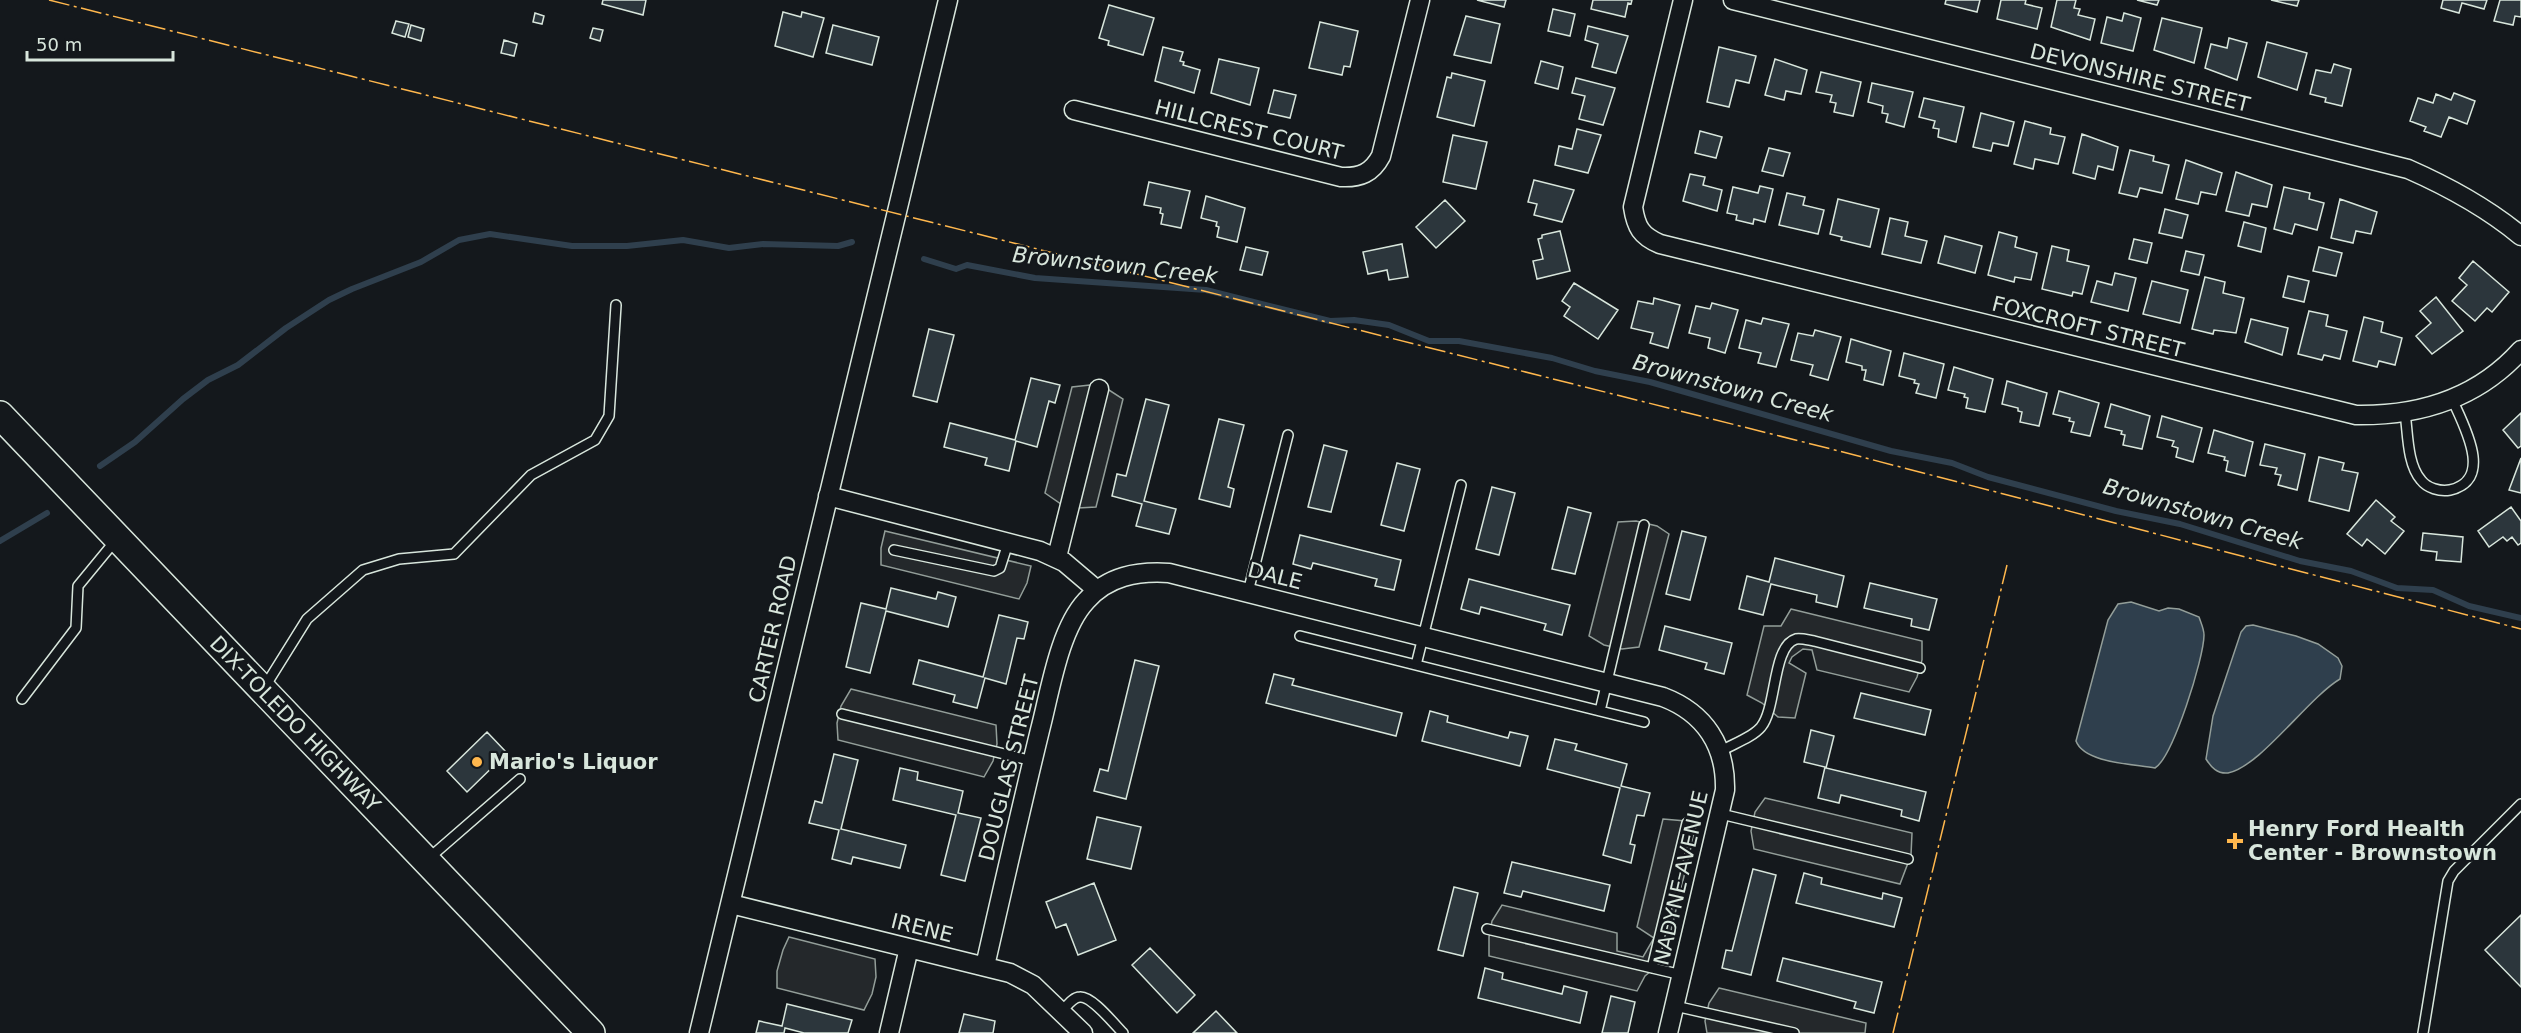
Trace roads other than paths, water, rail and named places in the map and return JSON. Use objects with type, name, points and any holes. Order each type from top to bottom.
[{"type":"main road","name":"DIX-TOLEDO HIGHWAY","points":[[0,415],[591,1033]]},
{"type":"street","name":"CARTER ROAD","points":[[699,1033],[948,0]]},
{"type":"street","name":"HILLCREST COURT","points":[[1074,111],[1341,177],[1355,178],[1368,173],[1381,156],[1420,0]]},
{"type":"street","name":"FOXCROFT STREET","points":[[1683,0],[1633,207],[1637,228],[1649,239],[1672,248],[2329,410],[2356,414],[2405,413],[2452,399],[2480,385],[2521,350]]},
{"type":"street","name":"DEVONSHIRE STREET","points":[[1733,0],[2408,169],[2449,186],[2487,210],[2521,236]]},
{"type":"street","points":[[1057,557],[1099,389]]},
{"type":"street","points":[[828,496],[1057,557],[1097,590]]},
{"type":"street","name":"DALE","points":[[1097,590],[1120,577],[1147,572],[1169,573],[1605,682],[1676,702],[1702,721],[1713,735]]},
{"type":"street","name":"DOUGLAS STREET","points":[[985,966],[1033,761],[1067,635],[1077,612],[1097,590]]},
{"type":"street","name":"NADYNE AVENUE","points":[[1668,1033],[1721,814],[1726,770],[1721,751],[1713,735]]},
{"type":"street","name":"IRENE","points":[[731,904],[985,966],[1022,978],[1062,1011],[1083,1033]]},
{"type":"street","points":[[889,1033],[909,948]]},
{"type":"lane","points":[[262,690],[307,619],[363,570],[399,559],[454,554],[531,475],[595,440],[609,416],[616,304]]},
{"type":"lane","points":[[2405,413],[2414,469],[2421,481],[2430,488],[2448,490],[2466,482],[2474,466],[2468,435],[2452,399]]},
{"type":"lane","points":[[1248,592],[1288,435]]},
{"type":"lane","points":[[1416,665],[1461,485]]},
{"type":"lane","points":[[1600,711],[1605,682],[1644,525]]},
{"type":"lane","points":[[22,699],[76,628],[78,586],[117,538]]},
{"type":"lane","points":[[894,550],[994,571],[1000,568],[1008,543]]},
{"type":"lane","points":[[1300,636],[1644,722]]},
{"type":"lane","points":[[1721,751],[1760,729],[1768,717],[1782,653],[1792,641],[1798,639],[1814,641],[1920,668]]},
{"type":"lane","points":[[842,714],[1033,761]]},
{"type":"lane","points":[[426,860],[520,779]]},
{"type":"lane","points":[[2423,1033],[2448,881],[2454,871],[2521,804]]},
{"type":"lane","points":[[1721,814],[1908,859]]},
{"type":"lane","points":[[1652,968],[1687,823]]},
{"type":"lane","points":[[1487,928],[1682,975]]},
{"type":"lane","points":[[1062,1011],[1074,999],[1081,996],[1091,999],[1123,1033]]},
{"type":"lane","points":[[1675,1006],[1794,1033]]},
{"type":"water","points":[[2131,602],[2159,611],[2168,608],[2179,609],[2199,617],[2204,633],[2199,664],[2186,706],[2170,746],[2155,768],[2122,764],[2099,758],[2089,754],[2076,741],[2108,620],[2118,604]]},
{"type":"water","points":[[2253,625],[2318,644],[2338,658],[2342,666],[2340,679],[2327,688],[2254,758],[2241,768],[2228,773],[2221,772],[2212,767],[2206,759],[2213,716],[2241,632],[2246,626]]},
{"type":"waterway","name":"Brownstown Creek","points":[[100,466],[135,442],[208,380],[238,365],[286,328],[329,300],[421,262],[459,240],[490,234],[572,246],[627,246],[683,240],[729,248],[763,244],[838,246],[852,242]]},
{"type":"waterway","name":"Brownstown Creek","points":[[924,259],[956,269],[967,265],[1035,278],[1206,290],[1330,321],[1354,320],[1389,325],[1429,341],[1459,341],[1552,358],[1595,371],[1650,382],[1891,451],[1952,463],[1988,477],[2116,511],[2180,524],[2300,561],[2351,571],[2397,588],[2433,590],[2469,606],[2521,618]]},
{"type":"waterway","name":"Brownstown Creek","points":[[0,541],[47,513]]},
{"type":"place","name":"Mario's Liquor","points":[[477,762]]},
{"type":"place","name":"Henry Ford Health Center - Brownstown","points":[[2235,841]]}]
